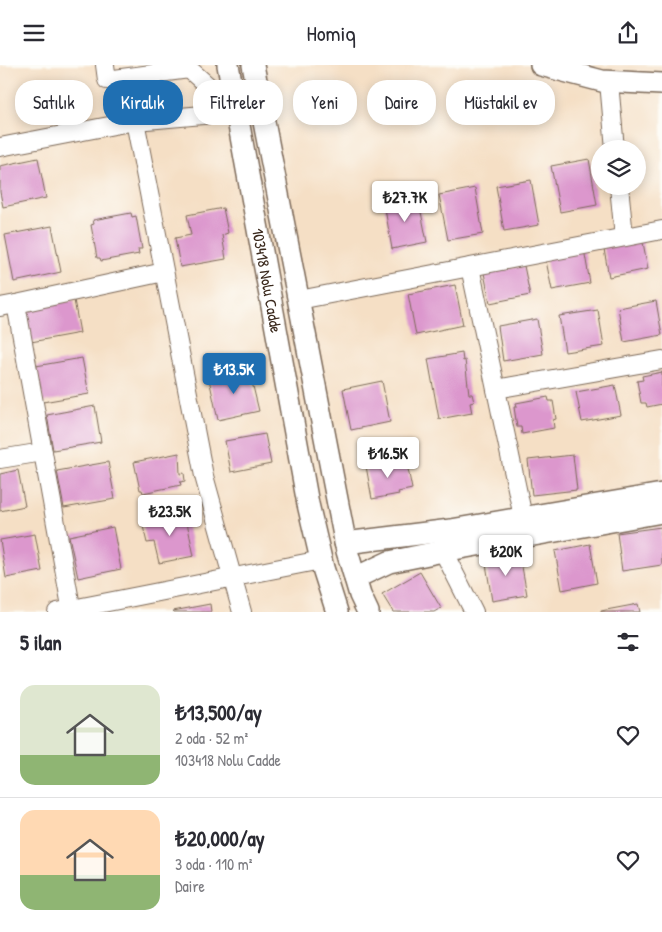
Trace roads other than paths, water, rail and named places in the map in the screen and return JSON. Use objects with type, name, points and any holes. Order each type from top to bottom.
[{"type":"main road","name":"103418 Nolu Cadde","points":[[228,65],[231,80]]},
{"type":"main road","points":[[253,65],[345,543],[355,578],[368,612]]},
{"type":"main road","points":[[541,65],[568,74],[609,82],[662,84]]},
{"type":"main road","name":"103418 Nolu Cadde","points":[[239,125],[306,494],[321,560],[336,612]]},
{"type":"main road","points":[[345,543],[451,530],[662,494]]},
{"type":"main road","points":[[355,578],[389,562],[662,512]]},
{"type":"street","points":[[104,65],[107,80],[189,69],[201,80]]},
{"type":"street","points":[[609,82],[614,140]]},
{"type":"street","points":[[0,147],[114,125]]},
{"type":"street","points":[[136,125],[204,476],[234,576],[242,612]]},
{"type":"street","points":[[620,195],[624,237]]},
{"type":"street","points":[[299,300],[662,229]]},
{"type":"street","points":[[470,267],[523,517]]},
{"type":"street","points":[[164,272],[8,306],[43,452],[67,611],[321,560]]},
{"type":"street","points":[[496,389],[662,360]]},
{"type":"street","points":[[0,459],[43,452]]},
{"type":"street","points":[[443,551],[474,612]]}]
